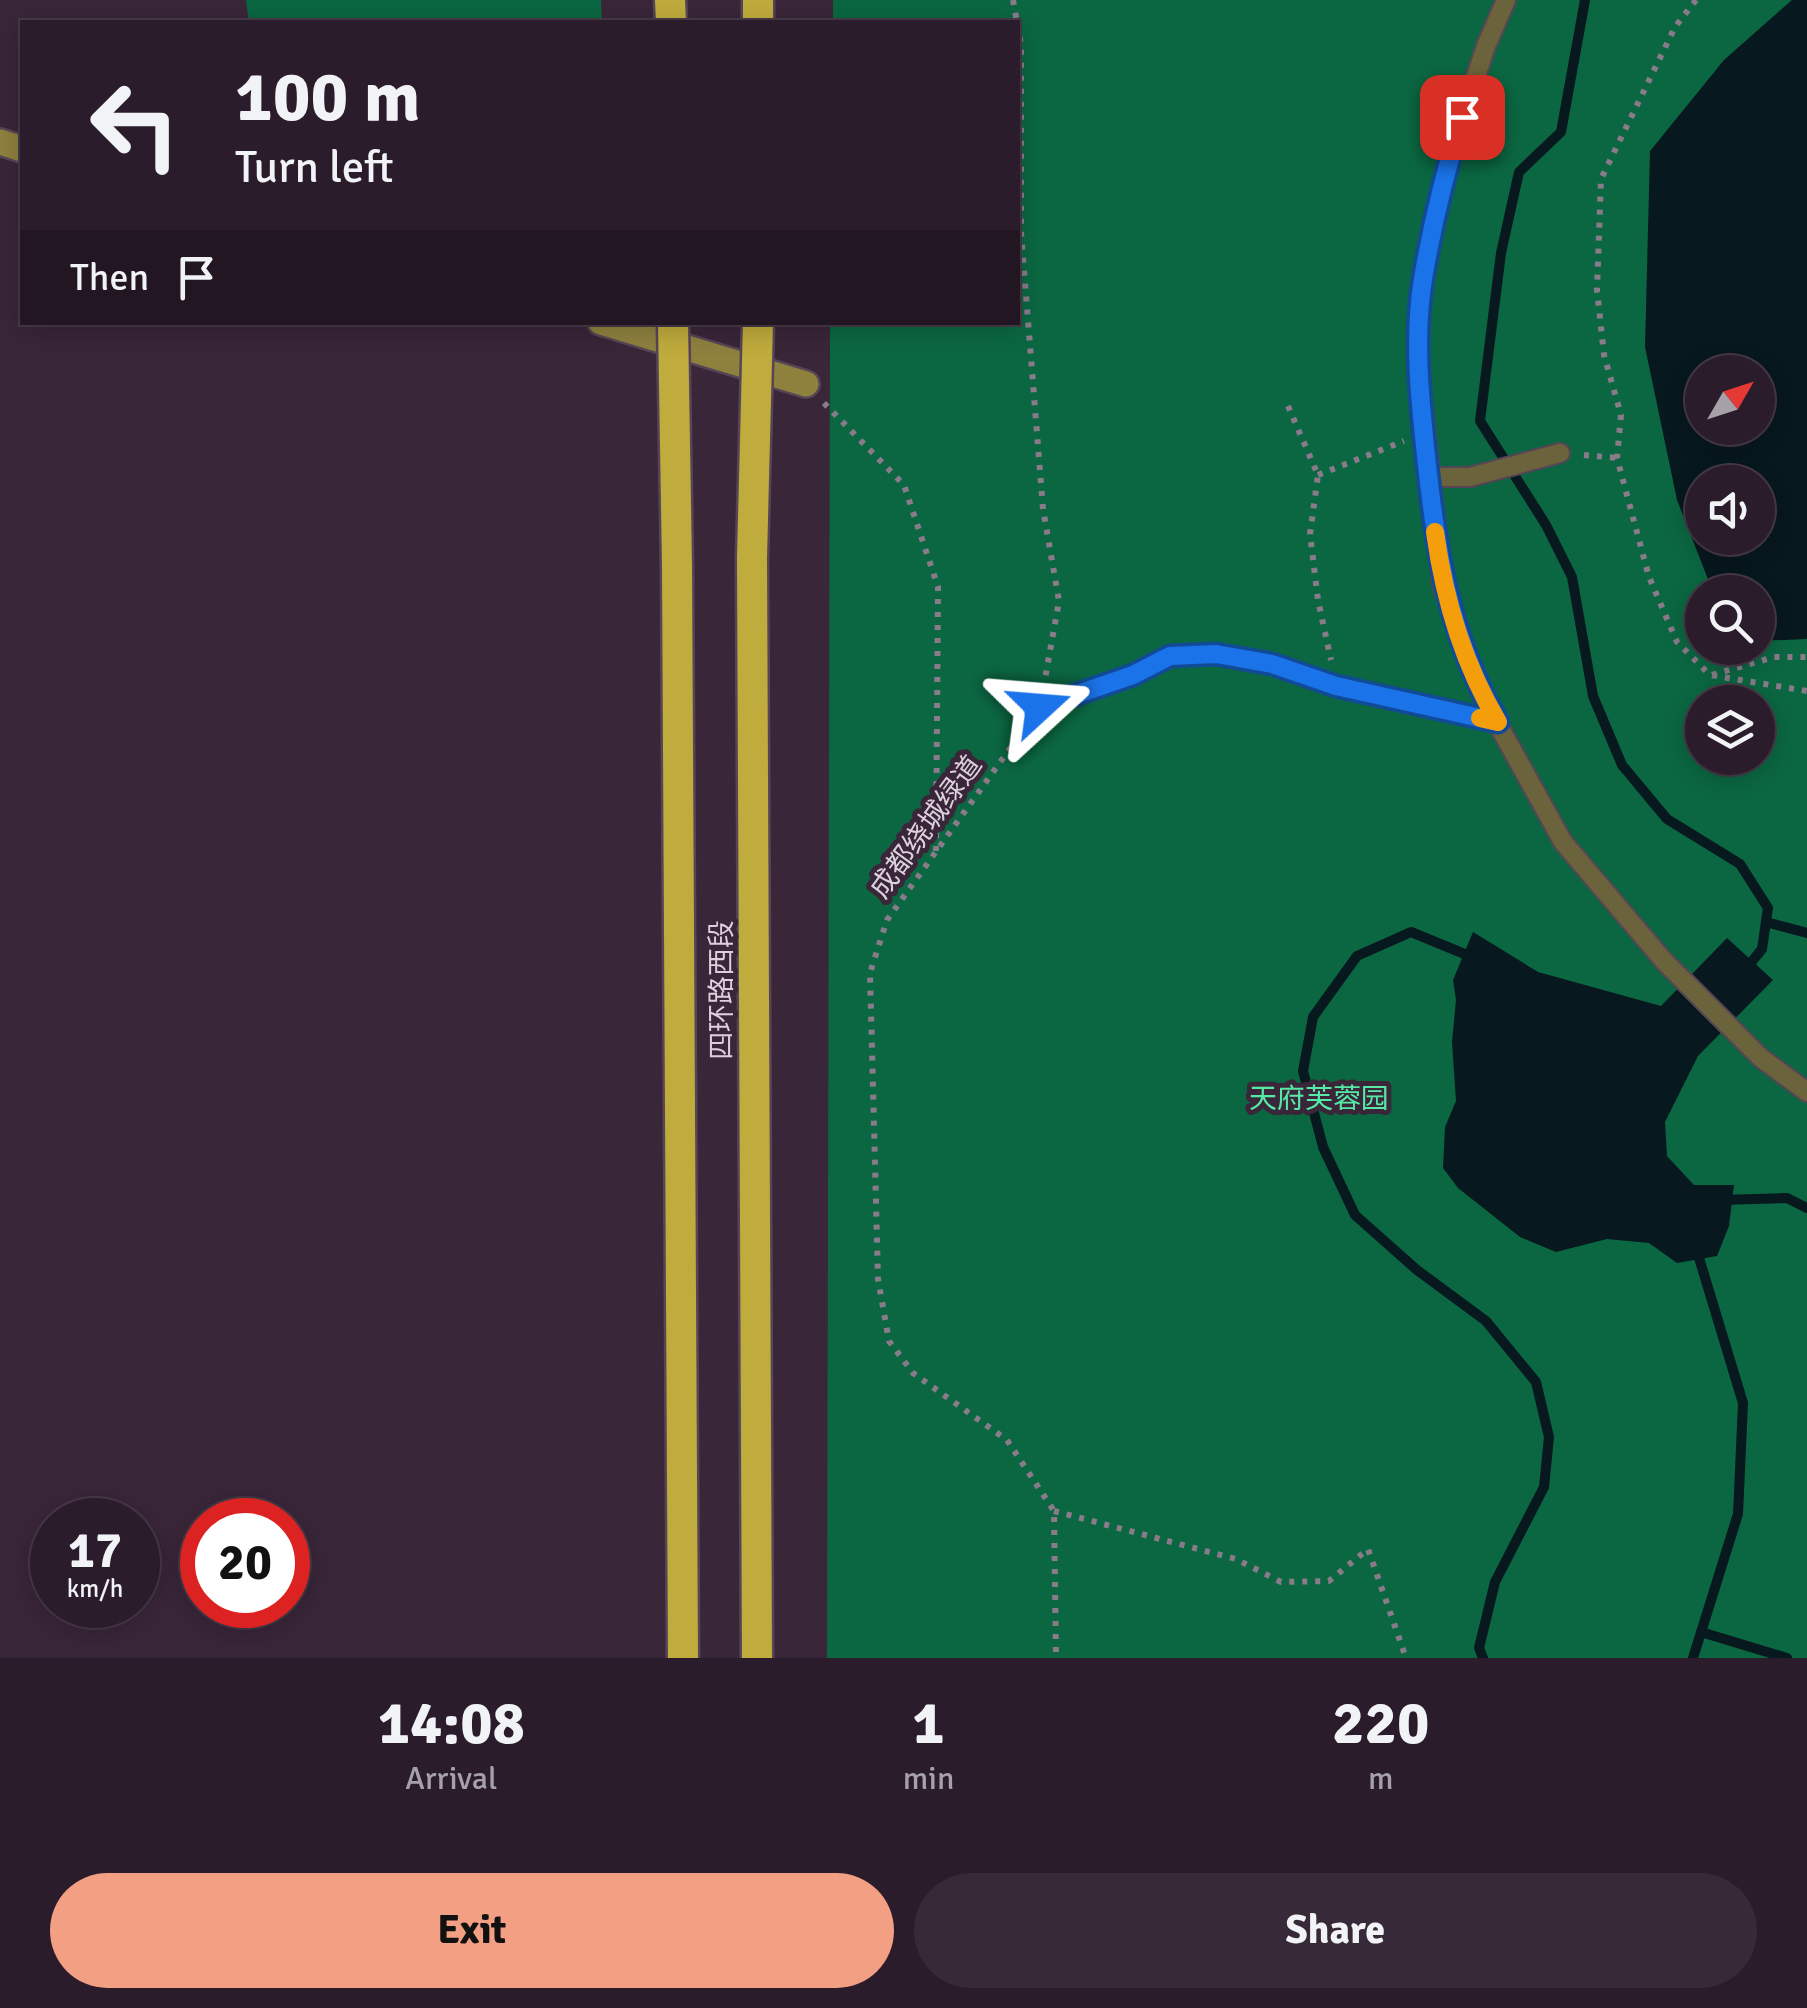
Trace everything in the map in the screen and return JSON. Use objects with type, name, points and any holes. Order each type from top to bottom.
[{"type":"highway","name":"四环路西段","points":[[672,325],[677,567],[682,1658]]},
{"type":"highway","name":"四环路西段","points":[[758,325],[752,558],[758,1658]]},
{"type":"main road","points":[[611,325],[806,384]]},
{"type":"lane","points":[[1506,0],[1486,46],[1451,152],[1422,282],[1418,362],[1442,584],[1479,690],[1563,842],[1664,960],[1761,1058],[1807,1092]]},
{"type":"lane","points":[[1428,477],[1470,477],[1560,453]]},
{"type":"lane","points":[[1040,707],[1133,675],[1170,656],[1216,654],[1272,664],[1336,686],[1498,722]]},
{"type":"path","points":[[1696,0],[1675,28],[1601,179],[1597,290],[1604,355],[1621,415],[1617,458],[1650,576],[1677,642],[1710,676],[1807,691]]},
{"type":"path","name":"成都绕城绿道","points":[[1020,37],[1021,232],[1043,509],[1059,601],[1040,707],[888,920],[870,972],[880,1295],[889,1341],[913,1373],[1007,1440],[1054,1510]]},
{"type":"path","points":[[806,384],[904,485],[938,587],[936,852]]},
{"type":"path","points":[[1288,406],[1318,474],[1310,534],[1318,600],[1336,686]]},
{"type":"path","points":[[1318,474],[1424,434]]},
{"type":"path","points":[[1560,453],[1617,458]]},
{"type":"path","points":[[1710,676],[1774,657],[1807,657]]},
{"type":"path","points":[[1056,1658],[1054,1510],[1236,1559],[1281,1582],[1329,1581],[1368,1549],[1406,1658]]},
{"type":"green space","points":[[246,0],[601,0],[602,20],[249,20]]},
{"type":"green space","name":"天府芙蓉园","points":[[833,0],[1807,0],[1807,1658],[827,1658],[830,325],[1020,325],[1020,20],[833,20]]},
{"type":"shaded area","points":[[1792,0],[1807,0],[1807,639],[1775,640],[1775,575],[1706,575],[1699,555],[1775,555],[1775,465],[1685,465],[1685,520],[1677,500],[1645,347],[1650,151],[1724,60]]},
{"type":"shaded area","points":[[1473,932],[1538,972],[1661,1006],[1727,938],[1773,980],[1698,1056],[1665,1122],[1667,1156],[1694,1185],[1734,1185],[1729,1226],[1717,1256],[1677,1263],[1649,1243],[1607,1239],[1556,1252],[1520,1237],[1458,1188],[1443,1168],[1445,1127],[1456,1101],[1453,980]]},
{"type":"waterway","points":[[1585,0],[1561,132],[1519,172],[1501,253],[1480,421],[1546,525],[1572,577],[1593,696],[1622,765],[1667,819],[1740,864],[1768,908],[1762,949],[1745,970]]},
{"type":"waterway","points":[[1766,922],[1807,933]]},
{"type":"waterway","points":[[1472,957],[1411,932],[1357,956],[1313,1017],[1303,1071],[1323,1147],[1355,1215],[1417,1270],[1486,1321],[1536,1382],[1549,1437],[1544,1487],[1495,1582],[1479,1648],[1483,1658]]},
{"type":"waterway","points":[[1721,1200],[1787,1198],[1807,1208]]},
{"type":"waterway","points":[[1693,1658],[1738,1514],[1743,1403],[1696,1248]]},
{"type":"waterway","points":[[1701,1632],[1787,1658]]},
{"type":"slow traffic","points":[[1435,532],[1442,584],[1479,690],[1498,722],[1480,718]]},
{"type":"route","points":[[1040,707],[1133,675],[1170,656],[1216,654],[1272,664],[1336,686],[1498,722],[1479,690],[1442,584],[1418,362],[1422,282],[1462,117]]}]
